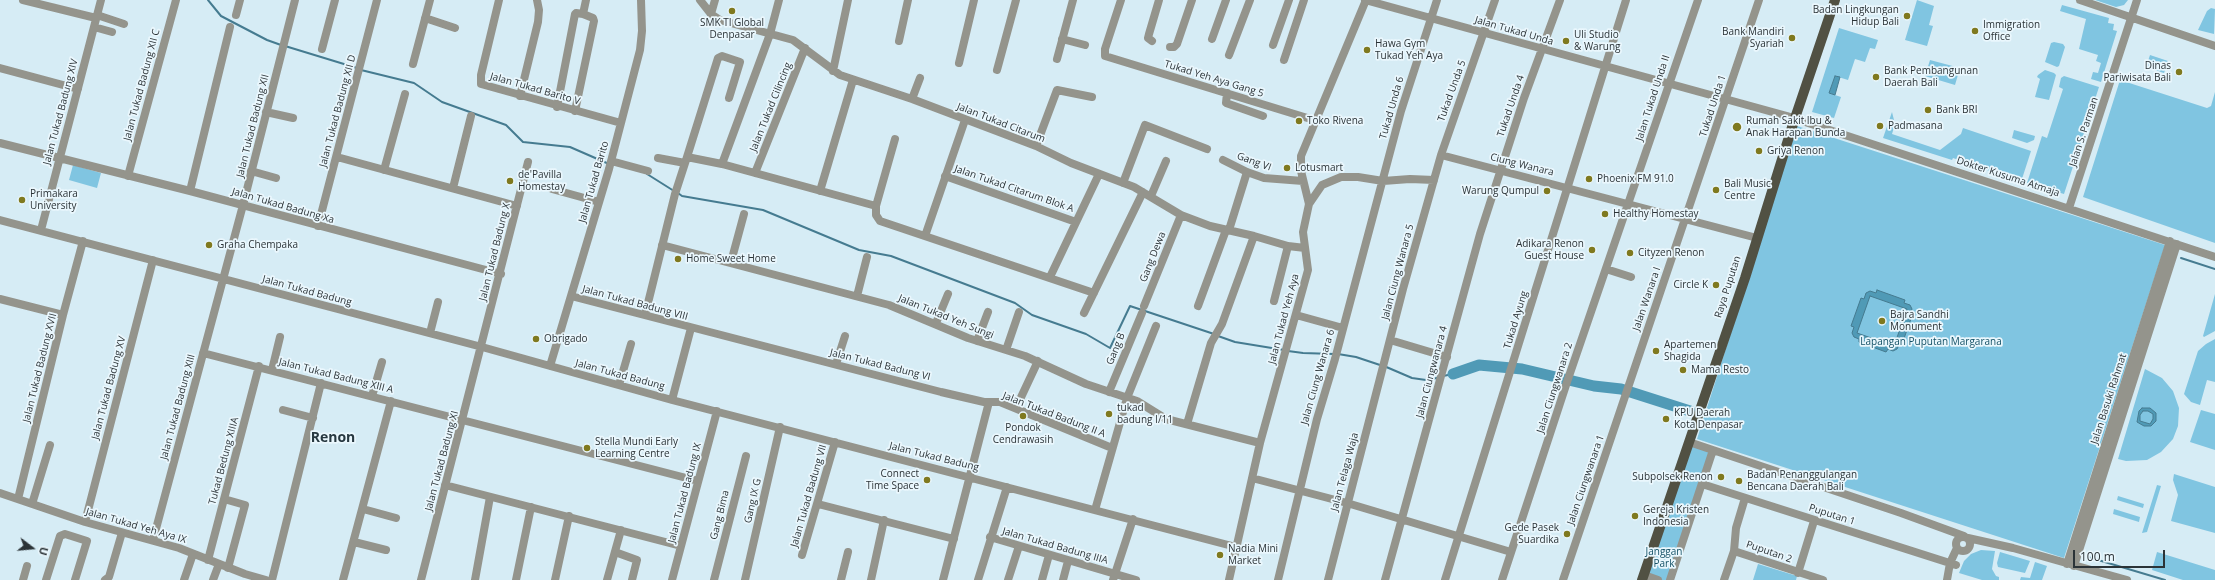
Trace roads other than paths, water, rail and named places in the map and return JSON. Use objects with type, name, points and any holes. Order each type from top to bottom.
[{"type":"main road","name":"Raya Puputan","points":[[1643,578],[1835,0]]},
{"type":"street","points":[[23,0],[124,24]]},
{"type":"street","name":"Jalan Tukad Badung XIV","points":[[41,230],[101,0]]},
{"type":"street","name":"Jalan Tukad Badung XII C","points":[[128,176],[176,0]]},
{"type":"street","points":[[236,15],[240,0]]},
{"type":"street","name":"Jalan Tukad Badung XII","points":[[222,279],[243,205],[295,0]]},
{"type":"street","points":[[322,49],[335,0]]},
{"type":"street","name":"Jalan Tukad Badung XII D","points":[[318,226],[377,0]]},
{"type":"street","points":[[412,64],[430,0]]},
{"type":"street","name":"Jalan Tukad Barito V","points":[[499,0],[480,82],[484,86],[557,107],[621,123]]},
{"type":"street","points":[[520,96],[538,22],[539,10],[537,0]]},
{"type":"street","points":[[583,14],[586,0]]},
{"type":"street","name":"Jalan Tukad Barito","points":[[550,366],[610,164],[640,50],[642,30],[641,0]]},
{"type":"street","name":"Jalan Tukad Citarum","points":[[700,0],[711,14],[720,20],[730,24],[793,40],[833,71],[853,80],[912,99],[1036,146],[1143,192],[1181,215],[1210,226],[1254,236],[1288,246],[1305,248]]},
{"type":"street","points":[[711,14],[715,0]]},
{"type":"street","points":[[722,164],[770,34],[780,0]]},
{"type":"street","points":[[833,71],[848,0]]},
{"type":"street","points":[[899,41],[908,0]]},
{"type":"street","points":[[959,63],[974,0]]},
{"type":"street","points":[[997,70],[1016,0]]},
{"type":"street","points":[[1057,59],[1073,0]]},
{"type":"street","name":"Tukad Yeh Aya Gang 5","points":[[1121,0],[1104,52],[1104,55],[1107,57],[1314,120]]},
{"type":"street","points":[[1152,40],[1148,37],[1159,0]]},
{"type":"street","points":[[1170,47],[1174,47],[1176,44],[1192,0]]},
{"type":"street","points":[[1212,38],[1226,0]]},
{"type":"street","points":[[1229,55],[1250,0]]},
{"type":"street","points":[[1273,45],[1289,0]]},
{"type":"street","points":[[1284,60],[1304,0]]},
{"type":"street","name":"Jalan Tukad Unda","points":[[1366,0],[1543,50],[1669,82],[1795,118]]},
{"type":"street","name":"Jalan Tukad Yeh Aya","points":[[1229,580],[1260,443],[1308,270],[1304,226],[1309,204],[1303,181],[1301,156],[1314,120],[1350,41],[1366,0]]},
{"type":"street","name":"Tukad Unda 6","points":[[1382,181],[1413,70],[1437,0]]},
{"type":"street","name":"Tukad Unda 5","points":[[1441,155],[1495,0]]},
{"type":"street","name":"Tukad Unda 4","points":[[1501,170],[1524,98],[1543,50],[1560,0]]},
{"type":"street","name":"Tukad Ayung","points":[[1445,580],[1460,537],[1568,188],[1604,66],[1626,0]]},
{"type":"street","name":"Jalan Tukad Unda II","points":[[1628,203],[1698,0]]},
{"type":"street","name":"Tukad Unda 1","points":[[1684,218],[1759,0]]},
{"type":"street","points":[[2080,0],[2215,46]]},
{"type":"street","name":"Jalan S. Parman","points":[[2069,208],[2137,0]]},
{"type":"street","points":[[557,107],[575,14],[583,14],[593,18],[594,21],[575,111]]},
{"type":"street","points":[[425,18],[455,28]]},
{"type":"street","points":[[94,27],[112,32]]},
{"type":"street","points":[[190,190],[230,27]]},
{"type":"street","points":[[1062,39],[1085,45]]},
{"type":"street","name":"Jalan Tukad Cilincing","points":[[755,173],[805,48]]},
{"type":"street","points":[[645,315],[675,194],[718,58],[722,56],[740,62],[729,98]]},
{"type":"street","points":[[0,68],[78,89]]},
{"type":"street","points":[[912,99],[920,78]]},
{"type":"street","points":[[820,191],[853,80]]},
{"type":"street","points":[[1036,146],[1058,90],[1092,97]]},
{"type":"street","points":[[1228,93],[1226,103],[1263,116]]},
{"type":"street","points":[[384,170],[405,94]]},
{"type":"street","points":[[266,112],[293,118]]},
{"type":"street","points":[[453,188],[471,116]]},
{"type":"street","name":"Dokter Kusuma Atmaja","points":[[1795,118],[2174,242],[2215,257]]},
{"type":"street","points":[[925,236],[966,120]]},
{"type":"street","points":[[1123,183],[1145,126],[1207,149]]},
{"type":"street","points":[[895,139],[876,206],[876,215],[880,221],[1094,293]]},
{"type":"street","name":"Jalan Tukad Badung Xa","points":[[0,143],[128,176],[190,190],[318,226],[501,274]]},
{"type":"street","points":[[1309,204],[1319,188],[1333,180],[1354,177],[1382,181],[1410,179],[1434,180],[1441,155]]},
{"type":"street","name":"Ciung Wanara","points":[[1441,155],[1757,238]]},
{"type":"street","points":[[337,157],[517,206]]},
{"type":"street","points":[[658,158],[722,164],[876,206]]},
{"type":"street","name":"Gang VI","points":[[1223,160],[1247,172],[1278,180],[1303,181]]},
{"type":"street","points":[[1151,196],[1166,161]]},
{"type":"street","name":"Jalan Tukad Badung X","points":[[482,347],[528,162]]},
{"type":"street","points":[[610,164],[648,171]]},
{"type":"street","name":"Jalan Ciungwanara 4","points":[[1384,580],[1474,257],[1501,170]]},
{"type":"street","points":[[251,171],[276,178]]},
{"type":"street","points":[[1198,306],[1247,172]]},
{"type":"street","points":[[1050,277],[1099,174]]},
{"type":"street","name":"Jalan Tukad Citarum Blok A","points":[[945,176],[1076,222]]},
{"type":"street","name":"Jalan Ciung Wanara 5","points":[[1383,365],[1434,180]]},
{"type":"street","name":"Jalan Ciung Wanara 6","points":[[1278,580],[1316,419],[1336,356],[1342,328],[1382,181]]},
{"type":"street","points":[[552,189],[599,202]]},
{"type":"street","points":[[1084,313],[1143,192]]},
{"type":"street","name":"Jalan Ciungwanara 2","points":[[1502,580],[1628,203]]},
{"type":"street","points":[[731,262],[744,214]]},
{"type":"street","name":"Gang Dewa","points":[[1143,310],[1181,215]]},
{"type":"street","name":"Jalan Wanara I","points":[[1628,385],[1684,218]]},
{"type":"street","name":"Jalan Tukad Badung","points":[[0,220],[430,333],[672,400],[1236,547]]},
{"type":"street","points":[[1186,424],[1213,339],[1219,329],[1254,236]]},
{"type":"street","name":"Jalan Tukad Badung XVII","points":[[18,499],[63,315],[84,241]]},
{"type":"street","name":"Jalan Basuki Rahmat","points":[[2070,565],[2174,242]]},
{"type":"street","name":"Jalan Tukad Yeh Sungi","points":[[662,245],[889,305],[977,341],[1038,362],[1086,384],[1109,392],[1129,395],[1166,419],[1260,443]]},
{"type":"street","points":[[1274,302],[1288,246]]},
{"type":"street","points":[[857,296],[867,257]]},
{"type":"street","name":"Jalan Tukad Badung XV","points":[[85,522],[153,260]]},
{"type":"street","points":[[1606,269],[1631,277]]},
{"type":"street","name":"Jalan Tukad Badung XIII","points":[[153,540],[222,279]]},
{"type":"street","points":[[936,323],[948,294]]},
{"type":"street","name":"Jalan Tukad Badung VIII","points":[[571,296],[691,328],[672,400]]},
{"type":"street","points":[[0,299],[63,315]]},
{"type":"street","points":[[430,333],[438,302]]},
{"type":"street","name":"Gang B","points":[[1109,392],[1143,310]]},
{"type":"street","points":[[977,341],[988,312]]},
{"type":"street","points":[[1006,350],[1019,312]]},
{"type":"street","points":[[1296,315],[1342,328]]},
{"type":"street","points":[[1095,510],[1112,448],[1129,395],[1156,326]]},
{"type":"street","name":"Jalan Tukad Badung VI","points":[[691,328],[989,402]]},
{"type":"street","points":[[836,364],[845,336]]},
{"type":"street","points":[[272,370],[280,337]]},
{"type":"street","points":[[1390,340],[1447,356]]},
{"type":"street","points":[[619,385],[631,344]]},
{"type":"street","name":"Jalan Tukad Badung XI","points":[[421,580],[482,347]]},
{"type":"street","name":"Jalan Tukad Badung XIII A","points":[[203,353],[391,400],[463,421],[698,481]]},
{"type":"street","points":[[372,396],[382,362]]},
{"type":"street","points":[[1016,408],[1038,362]]},
{"type":"street","name":"Jalan Telaga Waja","points":[[1328,580],[1383,365]]},
{"type":"street","name":"Tukad Bedung XIIIA","points":[[208,560],[259,366]]},
{"type":"street","points":[[272,580],[321,383]]},
{"type":"street","name":"Jalan Ciungwanara 1","points":[[1563,580],[1628,385]]},
{"type":"street","points":[[343,580],[391,400]]},
{"type":"street","points":[[943,580],[971,477],[989,402]]},
{"type":"street","name":"Jalan Tukad Badung II A","points":[[989,402],[1000,402],[1112,448]]},
{"type":"street","points":[[283,410],[313,418]]},
{"type":"street","name":"Jalan Tukad Badung IX","points":[[672,580],[717,411]]},
{"type":"street","name":"Gang IX G","points":[[745,580],[780,427]]},
{"type":"street","name":"Jalan Tukad Badung VII","points":[[802,555],[835,442]]},
{"type":"street","points":[[1689,442],[1966,537],[2127,580]]},
{"type":"street","points":[[32,504],[50,445]]},
{"type":"street","points":[[1670,580],[1713,450]]},
{"type":"street","name":"Gang Bima","points":[[714,580],[746,456]]},
{"type":"street","points":[[1252,478],[1347,503],[1511,552]]},
{"type":"street","name":"Puputan 1","points":[[1702,484],[1952,567]]},
{"type":"street","points":[[445,485],[681,546]]},
{"type":"street","points":[[978,580],[990,537],[1007,487]]},
{"type":"street","name":"Jalan Tukad Yeh Aya IX","points":[[0,493],[85,522],[153,540],[219,564],[244,577],[266,580]]},
{"type":"street","points":[[475,580],[490,497]]},
{"type":"street","name":"Puputan 2","points":[[1724,580],[1734,551],[1736,528],[1745,498]]},
{"type":"street","points":[[224,499],[245,506],[228,568]]},
{"type":"street","points":[[818,504],[954,539]]},
{"type":"street","points":[[516,580],[531,507]]},
{"type":"street","points":[[363,509],[396,518]]},
{"type":"street","points":[[555,580],[569,516]]},
{"type":"street","points":[[1114,577],[1133,519]]},
{"type":"street","points":[[871,580],[884,520]]},
{"type":"street","name":"Puputan 2","points":[[1798,572],[1814,521]]},
{"type":"street","points":[[1943,528],[1962,547]]},
{"type":"street","points":[[607,580],[621,530]]},
{"type":"street","points":[[46,580],[60,536],[64,534],[87,541],[75,580]]},
{"type":"street","points":[[105,580],[109,577],[121,536]]},
{"type":"street","name":"Jalan Tukad Badung IIIA","points":[[990,537],[1114,577],[1136,580]]},
{"type":"street","points":[[1947,580],[1966,537]]},
{"type":"street","points":[[1962,547],[1966,537]]},
{"type":"street","points":[[354,542],[386,550]]},
{"type":"street","points":[[1962,547],[1987,542]]},
{"type":"street","points":[[1008,580],[1019,546]]},
{"type":"street","name":"Puputan 2","points":[[1734,551],[1821,580]]},
{"type":"street","points":[[615,552],[637,560],[632,580]]},
{"type":"street","points":[[840,580],[848,552]]},
{"type":"street","points":[[184,580],[193,554]]},
{"type":"street","points":[[1042,580],[1049,555]]},
{"type":"street","points":[[1063,580],[1068,561]]},
{"type":"street","points":[[213,580],[219,564]]},
{"type":"street","points":[[23,580],[27,566]]},
{"type":"street","points":[[1643,578],[1658,580]]},
{"type":"waterway","points":[[208,0],[221,16],[267,40],[281,45]]},
{"type":"waterway","points":[[285,46],[357,68]]},
{"type":"waterway","points":[[361,70],[414,83],[442,102],[506,125],[523,142],[570,147],[609,164]]},
{"type":"waterway","points":[[647,174],[674,191]]},
{"type":"waterway","points":[[678,193],[682,196],[763,210],[859,250],[891,256],[1015,303],[1032,315],[1086,334],[1110,348],[1130,306],[1214,334]]},
{"type":"waterway","points":[[2181,258],[2215,269]]},
{"type":"waterway","points":[[1218,336],[1235,342],[1284,350]]},
{"type":"waterway","points":[[1288,351],[1334,354]]},
{"type":"waterway","points":[[1338,354],[1356,357],[1380,365]]},
{"type":"waterway","points":[[1453,374],[1479,365],[1522,369],[1594,386],[1621,389],[1690,411]]},
{"type":"waterway","points":[[1384,366],[1412,378],[1426,380],[1437,378]]},
{"type":"waterway","points":[[1443,376],[1453,374]]},
{"type":"waterway","points":[[2088,557],[2165,580]]},
{"type":"place","name":"SMK TI Global Denpasar","points":[[732,11]]},
{"type":"place","name":"Badan Lingkungan Hidup Bali","points":[[1907,16]]},
{"type":"place","name":"Immigration Office","points":[[1975,31]]},
{"type":"place","name":"Bank Mandiri Syariah","points":[[1792,38]]},
{"type":"place","name":"Uli Studio & Warung","points":[[1566,41]]},
{"type":"place","name":"Hawa Gym Tukad Yeh Aya","points":[[1367,50]]},
{"type":"place","name":"Dinas Pariwisata Bali","points":[[2179,72]]},
{"type":"place","name":"Bank Pembangunan Daerah Bali","points":[[1876,77]]},
{"type":"place","name":"Bank BRI","points":[[1928,110]]},
{"type":"place","name":"Toko Rivena","points":[[1299,121]]},
{"type":"place","name":"Padmasana","points":[[1880,126]]},
{"type":"place","name":"Rumah Sakit Ibu & Anak Harapan Bunda","points":[[1737,127]]},
{"type":"place","name":"Griya Renon","points":[[1759,151]]},
{"type":"place","name":"Lotusmart","points":[[1287,168]]},
{"type":"place","name":"Phoenix FM 91.0","points":[[1589,179]]},
{"type":"place","name":"de'Pavilla Homestay","points":[[510,181]]},
{"type":"place","name":"Bali Music Centre","points":[[1716,190]]},
{"type":"place","name":"Warung Qumpul","points":[[1547,191]]},
{"type":"place","name":"Primakara University","points":[[22,200]]},
{"type":"place","name":"Healthy Homestay","points":[[1605,214]]},
{"type":"place","name":"Graha Chempaka","points":[[209,245]]},
{"type":"place","name":"Adikara Renon Guest House","points":[[1592,250]]},
{"type":"place","name":"Cityzen Renon","points":[[1630,253]]},
{"type":"place","name":"Home Sweet Home","points":[[678,259]]},
{"type":"place","name":"Circle K","points":[[1716,285]]},
{"type":"place","name":"Bajra Sandhi Monument","points":[[1882,321]]},
{"type":"place","name":"Obrigado","points":[[536,339]]},
{"type":"place","name":"Apartemen Shagida","points":[[1656,351]]},
{"type":"place","name":"Mama Resto","points":[[1683,370]]},
{"type":"place","name":"tukad badung I/11","points":[[1109,414]]},
{"type":"place","name":"Pondok Cendrawasih","points":[[1023,416]]},
{"type":"place","name":"KPU Daerah Kota Denpasar","points":[[1666,419]]},
{"type":"place","name":"Stella Mundi Early Learning Centre","points":[[587,448]]},
{"type":"place","name":"Subpolsek Renon","points":[[1721,477]]},
{"type":"place","name":"Connect Time Space","points":[[927,480]]},
{"type":"place","name":"Badan Penanggulangan Bencana Daerah Bali","points":[[1739,481]]},
{"type":"place","name":"Gereja Kristen Indonesia","points":[[1635,516]]},
{"type":"place","name":"Gede Pasek Suardika","points":[[1567,534]]},
{"type":"place","name":"Nadia Mini Market","points":[[1220,555]]},
{"type":"district","name":"Renon","points":[[333,438]]},
{"type":"park label","name":"Lapangan Puputan Margarana","points":[[1931,342]]},
{"type":"park label","name":"Janggan Park","points":[[1664,558]]}]
